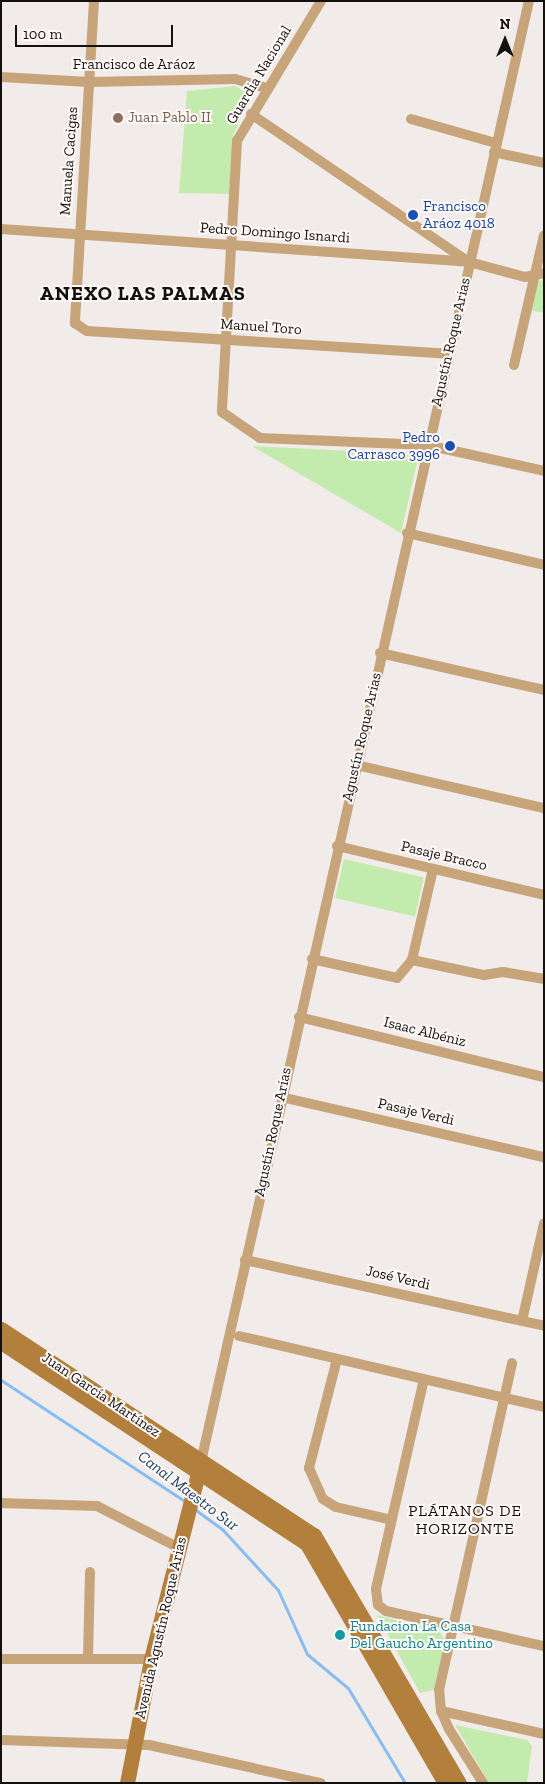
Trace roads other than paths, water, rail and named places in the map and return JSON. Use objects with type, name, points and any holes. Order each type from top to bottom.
[{"type":"main road","name":"Juan García Martínez","points":[[1,1329],[199,1468]]},
{"type":"main road","name":"Juan García Martínez","points":[[1,1342],[199,1468]]},
{"type":"main road","name":"Avenida Agustín Roque Arias","points":[[127,1783],[151,1659],[199,1468]]},
{"type":"main road","points":[[199,1468],[307,1544],[445,1783]]},
{"type":"main road","points":[[199,1468],[321,1541],[459,1783]]},
{"type":"street","name":"Manuela Cacigas","points":[[76,323],[79,234],[94,1]]},
{"type":"street","name":"Guardia Nacional","points":[[321,1],[266,88],[237,141],[220,408],[247,433],[260,438],[427,445]]},
{"type":"street","name":"Agustín Roque Arias","points":[[199,1468],[380,653],[529,1]]},
{"type":"street","name":"Francisco de Aráoz","points":[[1,77],[89,82],[235,79],[266,88]]},
{"type":"street","points":[[251,114],[469,262]]},
{"type":"street","points":[[411,119],[544,163]]},
{"type":"street","name":"Pedro Domingo Isnardi","points":[[1,229],[469,262],[539,275]]},
{"type":"street","points":[[514,364],[539,275],[544,235]]},
{"type":"street","name":"Manuel Toro","points":[[76,323],[87,331],[448,354]]},
{"type":"street","points":[[427,445],[544,471]]},
{"type":"street","points":[[407,533],[544,565]]},
{"type":"street","points":[[380,653],[544,690]]},
{"type":"street","points":[[356,764],[544,808]]},
{"type":"street","name":"Pasaje Bracco","points":[[337,846],[544,895]]},
{"type":"street","points":[[312,959],[397,978],[412,960],[433,869]]},
{"type":"street","points":[[412,960],[484,975],[503,972],[544,979]]},
{"type":"street","name":"Isaac Albéniz","points":[[299,1017],[544,1077]]},
{"type":"street","name":"Pasaje Verdi","points":[[281,1097],[544,1157]]},
{"type":"street","points":[[522,1321],[544,1223]]},
{"type":"street","name":"José Verdi","points":[[245,1260],[544,1326]]},
{"type":"street","points":[[239,1336],[544,1407]]},
{"type":"street","points":[[337,1359],[309,1468],[323,1499],[336,1507],[392,1520]]},
{"type":"street","points":[[483,1783],[441,1711],[439,1690],[455,1628],[512,1363]]},
{"type":"street","points":[[424,1379],[376,1589],[378,1605],[386,1611],[455,1628],[544,1646]]},
{"type":"street","points":[[1,1503],[97,1506],[179,1548]]},
{"type":"street","points":[[88,1659],[90,1572]]},
{"type":"street","points":[[1,1659],[151,1659]]},
{"type":"street","points":[[441,1711],[544,1734]]},
{"type":"street","points":[[1,1740],[135,1743],[321,1783]]},
{"type":"waterway","name":"Canal Maestro Sur","points":[[1,1380],[186,1502]]},
{"type":"waterway","name":"Canal Maestro Sur","points":[[193,1508],[223,1530],[278,1590],[307,1654],[348,1688],[405,1783]]},
{"type":"place","name":"Juan Pablo II","points":[[118,118]]},
{"type":"place","name":"Francisco Aráoz 4018","points":[[413,215]]},
{"type":"place","name":"Pedro Carrasco 3996","points":[[450,446]]},
{"type":"place","name":"Fundacion La Casa Del Gaucho Argentino","points":[[340,1635]]},
{"type":"district","name":"ANEXO LAS PALMAS","points":[[143,293]]},
{"type":"district","name":"PLÁTANOS DE HORIZONTE","points":[[465,1520]]}]
